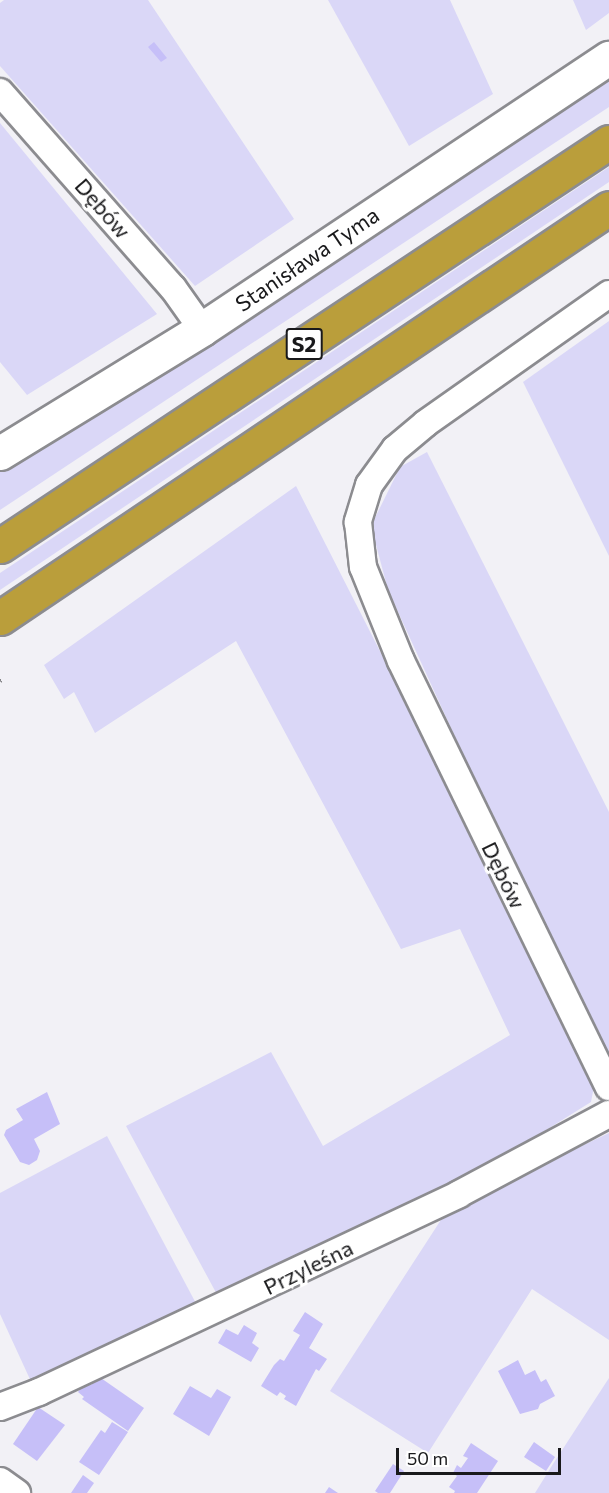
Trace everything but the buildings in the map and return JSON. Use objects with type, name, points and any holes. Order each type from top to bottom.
[{"type":"highway","name":"S2","points":[[0,546],[609,142]]},
{"type":"highway","name":"S2","points":[[0,618],[609,208]]},
{"type":"street","name":"Stanisława Tyma","points":[[0,453],[202,329],[609,58]]},
{"type":"street","name":"Dębów","points":[[0,92],[174,288],[202,329]]},
{"type":"street","name":"Dębów","points":[[609,294],[408,437],[380,466],[369,485],[358,522],[359,545],[371,589],[401,661],[609,1087]]},
{"type":"street","name":"Przyleśna","points":[[0,1407],[50,1388],[418,1214],[609,1114]]},
{"type":"street","points":[[0,1481],[17,1493]]},
{"type":"shaded area","points":[[4,0],[148,0],[294,219],[195,286],[0,66],[0,3]]},
{"type":"shaded area","points":[[328,0],[450,0],[493,94],[409,146]]},
{"type":"shaded area","points":[[573,0],[609,0],[609,13],[586,30]]},
{"type":"shaded area","points":[[609,66],[609,107],[0,510],[0,464]]},
{"type":"shaded area","points":[[0,123],[157,314],[27,395],[0,362]]},
{"type":"shaded area","points":[[609,167],[609,182],[0,590],[0,573]]},
{"type":"shaded area","points":[[609,321],[609,556],[523,382]]},
{"type":"shaded area","points":[[427,452],[609,812],[609,1056],[597,1048],[388,590],[371,526],[400,467]]},
{"type":"shaded area","points":[[296,486],[596,1076],[591,1102],[453,1188],[220,1300],[126,1126],[271,1052],[323,1146],[510,1035],[460,929],[401,949],[236,641],[95,733],[74,692],[64,699],[44,665]]},
{"type":"shaded area","points":[[609,1133],[609,1340],[532,1289],[428,1453],[330,1391],[448,1209]]},
{"type":"shaded area","points":[[107,1136],[199,1309],[34,1388],[0,1314],[0,1193]]},
{"type":"shaded area","points":[[609,1378],[609,1493],[535,1493],[553,1464]]}]
